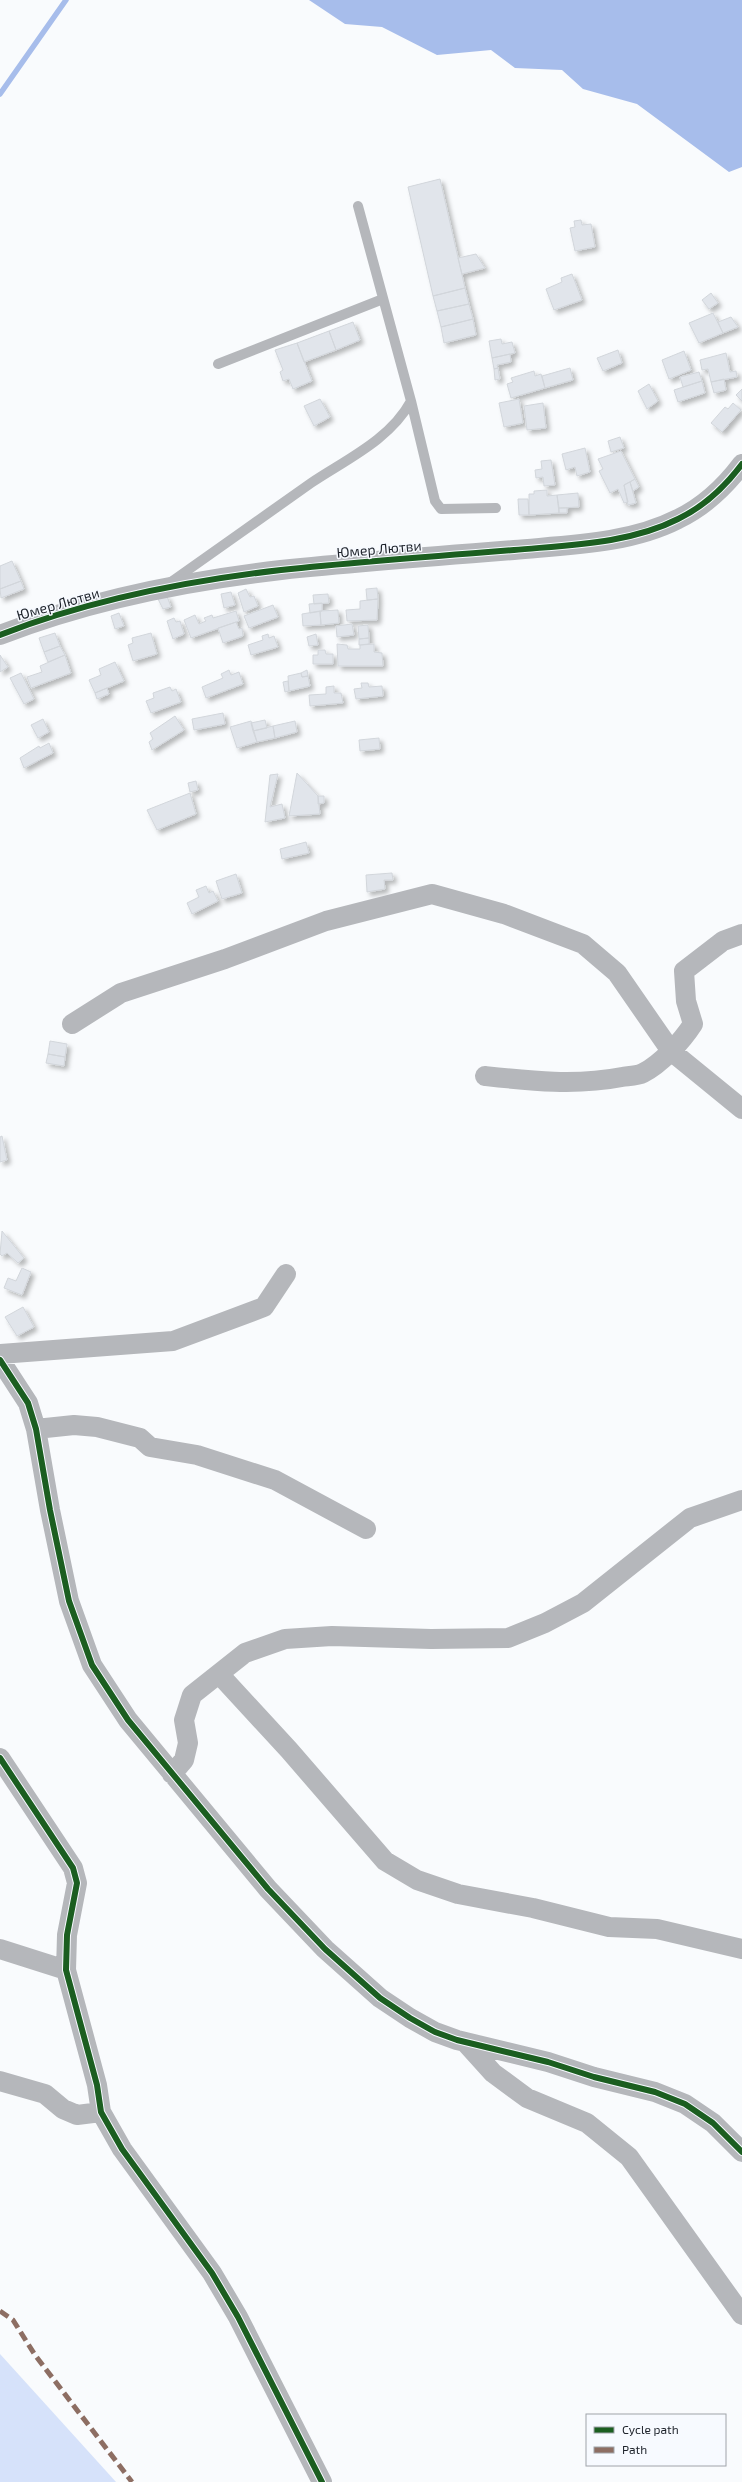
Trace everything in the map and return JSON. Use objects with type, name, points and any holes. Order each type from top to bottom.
[{"type":"street","name":"Юмер Лютви","points":[[0,635],[165,587],[281,570],[581,544],[639,533],[677,520],[706,504],[725,486],[742,464]]},
{"type":"street","points":[[72,1024],[121,993],[225,959],[326,921],[432,894],[504,914],[583,944],[617,973],[671,1051],[742,1109]]},
{"type":"street","points":[[485,1076],[546,1083],[600,1082],[643,1073],[671,1051],[693,1024],[686,1001],[684,971],[723,941],[742,934]]},
{"type":"street","points":[[0,1354],[173,1342],[264,1307],[286,1274]]},
{"type":"street","points":[[0,1360],[28,1403],[36,1428],[50,1510],[67,1593],[80,1635],[92,1665],[128,1720],[268,1889],[325,1949],[380,1998],[410,2018],[435,2032],[465,2042],[548,2062],[594,2077],[655,2092],[684,2104],[713,2123],[742,2152]]},
{"type":"street","points":[[36,1428],[74,1425],[97,1427],[140,1438],[150,1446],[197,1455],[275,1480],[366,1529]]},
{"type":"street","points":[[172,1774],[184,1760],[188,1743],[184,1720],[192,1695],[245,1654],[285,1639],[332,1636],[508,1638],[545,1623],[583,1603],[690,1518],[742,1500]]},
{"type":"street","points":[[219,1674],[289,1750],[385,1860],[416,1880],[458,1894],[533,1908],[609,1927],[658,1929],[742,1949]]},
{"type":"street","points":[[0,1758],[73,1868],[77,1883],[67,1936],[66,1970],[97,2085],[101,2112],[122,2149],[212,2274],[238,2317],[322,2482]]},
{"type":"street","points":[[0,1949],[66,1970]]},
{"type":"street","points":[[465,2042],[493,2073],[527,2098],[587,2123],[629,2157],[742,2315]]},
{"type":"street","points":[[0,2081],[45,2094],[63,2109],[77,2115],[101,2112]]},
{"type":"lane","points":[[358,206],[411,401],[437,505],[441,509],[496,508]]},
{"type":"lane","points":[[218,364],[383,300]]},
{"type":"lane","points":[[165,587],[311,483],[374,442],[400,418],[411,401]]},
{"type":"shaded area","points":[[0,2354],[116,2482],[0,2482]]},
{"type":"water","points":[[309,0],[742,0],[742,167],[729,172],[637,104],[583,89],[562,70],[515,68],[491,50],[437,55],[382,27],[345,24]]},
{"type":"building","points":[[440,179],[465,288],[433,296],[408,187]]},
{"type":"building","points":[[581,220],[582,225],[591,224],[595,247],[575,251],[570,228],[575,227],[574,221]]},
{"type":"building","points":[[476,254],[485,268],[462,274],[458,258]]},
{"type":"building","points":[[572,274],[582,300],[554,310],[546,289],[562,282],[561,278]]},
{"type":"building","points":[[465,288],[469,304],[437,311],[433,296]]},
{"type":"building","points":[[711,293],[718,303],[709,309],[702,300]]},
{"type":"building","points":[[469,304],[473,319],[441,327],[437,311]]},
{"type":"building","points":[[713,313],[723,333],[699,343],[689,323]]},
{"type":"building","points":[[731,317],[738,327],[723,333],[718,322]]},
{"type":"building","points":[[473,319],[476,335],[444,343],[441,327]]},
{"type":"building","points":[[353,322],[360,340],[336,350],[329,331]]},
{"type":"building","points":[[329,331],[336,350],[304,362],[297,343]]},
{"type":"building","points":[[501,339],[502,344],[512,342],[515,353],[492,358],[489,341]]},
{"type":"building","points":[[297,343],[312,381],[293,389],[289,379],[283,381],[280,372],[283,370],[275,350]]},
{"type":"building","points":[[618,350],[622,363],[603,371],[597,358]]},
{"type":"building","points":[[684,351],[691,370],[669,379],[662,360]]},
{"type":"building","points":[[726,353],[730,372],[736,371],[737,377],[711,382],[708,369],[702,370],[700,360]]},
{"type":"building","points":[[510,354],[511,362],[497,365],[498,368],[494,369],[492,358]]},
{"type":"building","points":[[498,368],[500,379],[495,380],[494,369]]},
{"type":"building","points":[[570,368],[573,380],[545,388],[542,376]]},
{"type":"building","points":[[534,371],[535,376],[541,374],[545,388],[511,398],[507,384],[513,382],[511,378]]},
{"type":"building","points":[[699,372],[702,381],[683,387],[680,377]]},
{"type":"building","points":[[724,379],[726,390],[714,393],[711,382]]},
{"type":"building","points":[[702,381],[705,393],[678,402],[674,390]]},
{"type":"building","points":[[649,384],[658,401],[647,409],[638,391]]},
{"type":"building","points":[[742,389],[742,401],[736,395]]},
{"type":"building","points":[[320,399],[330,417],[314,426],[304,406]]},
{"type":"building","points":[[519,399],[523,423],[504,427],[499,403]]},
{"type":"building","points":[[543,403],[546,428],[527,430],[524,406]]},
{"type":"building","points":[[733,403],[741,410],[722,432],[711,423],[725,407],[728,409]]},
{"type":"building","points":[[620,437],[624,448],[611,452],[608,441]]},
{"type":"building","points":[[585,448],[590,472],[577,476],[575,467],[566,470],[562,454]]},
{"type":"building","points":[[621,451],[635,479],[624,485],[628,502],[624,503],[618,489],[610,493],[599,471],[603,469],[598,459]]},
{"type":"building","points":[[551,460],[555,485],[544,486],[543,477],[536,478],[535,470],[542,469],[541,461]]},
{"type":"building","points":[[635,479],[639,487],[633,491],[630,482]]},
{"type":"building","points":[[630,482],[636,503],[628,505],[624,485]]},
{"type":"building","points":[[547,490],[547,496],[557,495],[559,513],[529,515],[529,494],[534,494],[534,491]]},
{"type":"building","points":[[578,493],[579,507],[559,508],[557,495]]},
{"type":"building","points":[[518,499],[528,499],[529,515],[519,515]]},
{"type":"building","points":[[559,508],[567,508],[567,513],[559,513]]},
{"type":"building","points":[[12,561],[21,581],[0,589],[0,566]]},
{"type":"building","points":[[21,581],[24,589],[1,598],[0,589]]},
{"type":"building","points":[[377,588],[378,599],[367,600],[366,589]]},
{"type":"building","points":[[246,589],[250,597],[254,596],[258,606],[244,612],[238,593]]},
{"type":"building","points":[[231,592],[235,605],[224,608],[221,594]]},
{"type":"building","points":[[328,594],[329,603],[314,604],[313,595]]},
{"type":"building","points":[[167,596],[171,607],[163,609],[158,599]]},
{"type":"building","points":[[378,599],[377,620],[347,621],[346,610],[360,609],[360,601]]},
{"type":"building","points":[[322,603],[322,611],[310,613],[309,604]]},
{"type":"building","points":[[273,605],[278,617],[249,628],[244,616]]},
{"type":"building","points":[[338,610],[339,623],[321,625],[320,611]]},
{"type":"building","points":[[236,611],[239,621],[191,638],[184,620],[195,615],[199,624],[206,621],[204,618],[212,615],[213,618]]},
{"type":"building","points":[[320,611],[321,625],[303,626],[302,614]]},
{"type":"building","points":[[119,613],[124,626],[115,629],[111,616]]},
{"type":"building","points":[[174,618],[176,622],[180,621],[184,634],[173,639],[167,621]]},
{"type":"building","points":[[236,622],[239,629],[242,628],[243,636],[223,643],[218,628]]},
{"type":"building","points":[[352,624],[354,635],[337,637],[336,626]]},
{"type":"building","points":[[368,625],[369,638],[359,639],[358,626]]},
{"type":"building","points":[[55,633],[60,646],[44,652],[39,638]]},
{"type":"building","points":[[151,633],[157,654],[133,661],[128,645],[133,643],[132,638]]},
{"type":"building","points":[[268,634],[269,638],[274,636],[278,647],[251,655],[248,645],[263,640],[262,636]]},
{"type":"building","points":[[316,634],[318,645],[309,646],[307,637]]},
{"type":"building","points":[[369,638],[369,644],[359,645],[359,639]]},
{"type":"building","points":[[337,644],[347,645],[348,649],[360,649],[360,645],[374,644],[374,652],[382,653],[383,666],[338,666]]},
{"type":"building","points":[[60,646],[65,655],[48,662],[44,652]]},
{"type":"building","points":[[318,650],[325,650],[326,654],[333,654],[333,664],[313,664],[313,655],[318,655]]},
{"type":"building","points":[[0,655],[8,667],[0,672]]},
{"type":"building","points":[[65,655],[71,673],[31,688],[27,677],[42,672],[40,666]]},
{"type":"building","points":[[115,662],[124,681],[95,693],[89,680],[101,675],[99,669]]},
{"type":"building","points":[[229,670],[231,675],[239,672],[243,684],[206,698],[202,687],[223,678],[221,674]]},
{"type":"building","points":[[307,670],[308,676],[302,677],[301,673]]},
{"type":"building","points":[[21,673],[34,699],[24,704],[10,678]]},
{"type":"building","points":[[301,673],[302,677],[308,676],[310,686],[289,691],[288,676]]},
{"type":"building","points":[[288,681],[289,691],[285,692],[283,682]]},
{"type":"building","points":[[361,683],[368,683],[369,687],[382,686],[383,696],[356,699],[354,689],[362,688]]},
{"type":"building","points":[[334,686],[334,693],[341,693],[343,703],[310,706],[309,695],[326,694],[326,687]]},
{"type":"building","points":[[170,687],[172,691],[176,689],[181,702],[151,713],[146,701],[154,698],[153,693]]},
{"type":"building","points":[[107,688],[109,694],[97,699],[95,693]]},
{"type":"building","points":[[223,713],[225,724],[194,730],[192,719]]},
{"type":"building","points":[[175,716],[184,730],[152,750],[149,742],[153,739],[150,733]]},
{"type":"building","points":[[43,719],[49,732],[38,738],[31,725]]},
{"type":"building","points":[[265,720],[267,728],[253,731],[251,723]]},
{"type":"building","points":[[251,721],[257,742],[237,748],[230,727]]},
{"type":"building","points":[[295,721],[297,732],[275,738],[273,726]]},
{"type":"building","points":[[273,726],[275,738],[257,742],[253,731]]},
{"type":"building","points":[[379,738],[380,749],[360,751],[359,740]]},
{"type":"building","points":[[49,743],[53,753],[24,768],[20,758],[39,746],[40,748]]},
{"type":"building","points":[[297,773],[318,796],[320,814],[289,816]]},
{"type":"building","points":[[278,774],[270,807],[282,804],[285,818],[265,822],[270,775]]},
{"type":"building","points":[[196,781],[198,790],[190,792],[188,783]]},
{"type":"building","points":[[190,793],[196,814],[157,830],[147,810]]},
{"type":"building","points":[[318,796],[324,796],[324,803],[318,804]]},
{"type":"building","points":[[306,842],[309,853],[282,859],[280,849]]},
{"type":"building","points":[[392,873],[393,880],[384,880],[385,889],[367,892],[366,875]]},
{"type":"building","points":[[236,874],[242,893],[222,899],[216,881]]},
{"type":"building","points":[[206,886],[209,893],[213,891],[218,901],[192,914],[187,903],[199,897],[196,890]]},
{"type":"building","points":[[50,1041],[67,1044],[65,1057],[48,1054]]},
{"type":"building","points":[[48,1054],[65,1057],[64,1066],[46,1063]]},
{"type":"building","points":[[2,1136],[7,1160],[0,1162],[0,1137]]},
{"type":"building","points":[[2,1231],[24,1258],[18,1263],[7,1253],[2,1256],[0,1254]]},
{"type":"building","points":[[22,1268],[31,1272],[22,1295],[4,1288],[8,1278],[16,1281]]},
{"type":"building","points":[[23,1307],[34,1327],[17,1336],[5,1317]]},
{"type":"waterway","points":[[0,94],[66,0]]},
{"type":"marked path","points":[[0,2311],[13,2320],[35,2355],[132,2482]]},
{"type":"cycle path","points":[[0,635],[103,602],[174,586],[210,580],[281,570],[577,545],[639,534],[678,519],[697,508],[721,489],[742,464]]},
{"type":"cycle path","points":[[0,1360],[28,1403],[36,1429],[50,1510],[69,1601],[92,1665],[128,1720],[268,1889],[325,1949],[380,1998],[410,2018],[435,2032],[457,2040],[548,2062],[594,2077],[655,2092],[685,2104],[713,2123],[742,2152]]},
{"type":"cycle path","points":[[0,1758],[73,1868],[77,1883],[67,1935],[66,1970],[97,2085],[101,2112],[122,2149],[212,2273],[238,2317],[322,2482]]}]
